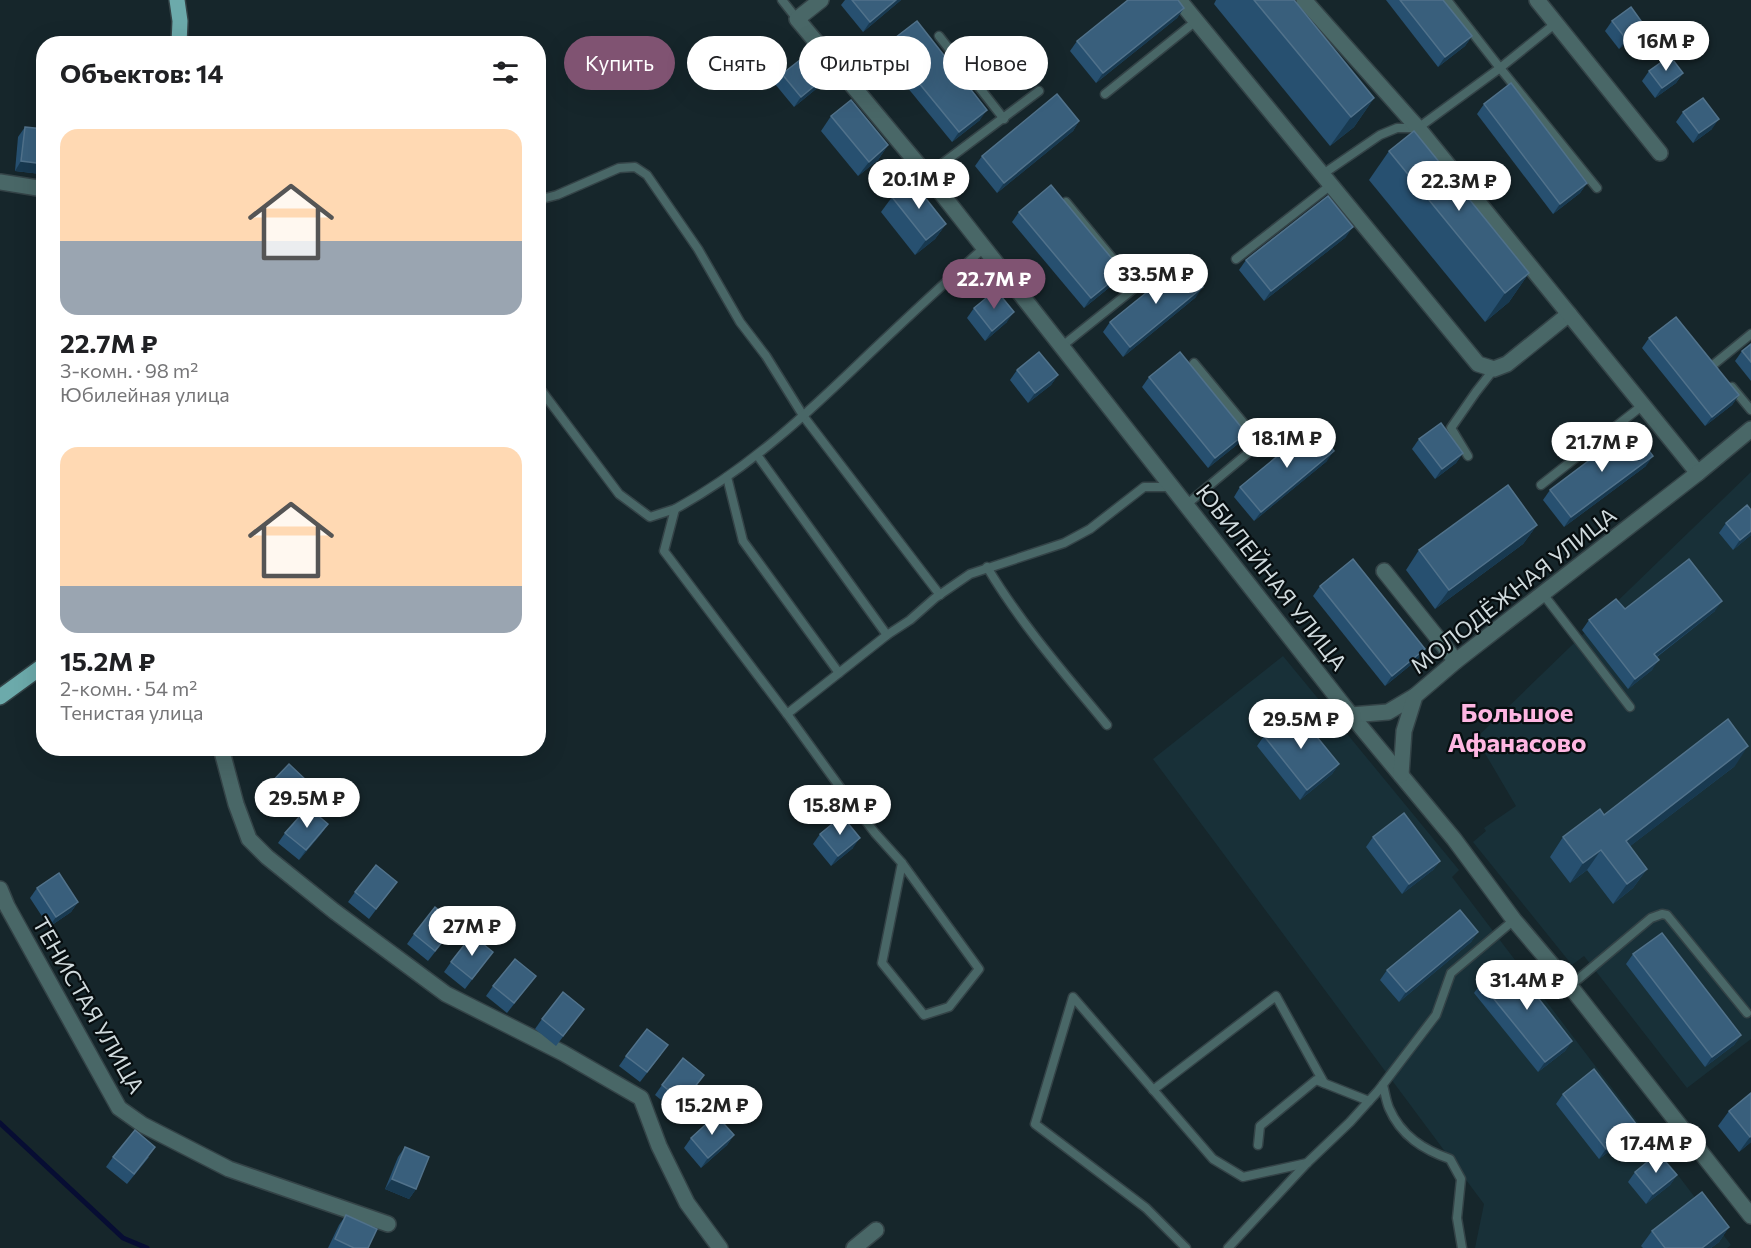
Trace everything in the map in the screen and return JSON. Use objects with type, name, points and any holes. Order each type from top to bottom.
[{"type":"main road","points":[[177,0],[179,36]]},
{"type":"main road","points":[[0,697],[36,671]]},
{"type":"street","points":[[797,19],[821,0]]},
{"type":"street","points":[[1179,0],[1478,364],[1494,369],[1507,364],[1569,314]]},
{"type":"street","points":[[1304,0],[1418,128],[1698,473]]},
{"type":"street","points":[[1537,0],[1660,153]]},
{"type":"street","name":"ЮБИЛЕЙНАЯ УЛИЦА","points":[[797,19],[927,175],[1351,715],[1454,839],[1514,920],[1570,986],[1751,1216]]},
{"type":"street","points":[[0,182],[36,188]]},
{"type":"street","name":"МОЛОДЁЖНАЯ УЛИЦА","points":[[1351,715],[1388,712],[1415,696],[1456,661],[1749,435]]},
{"type":"street","points":[[1384,572],[1456,661]]},
{"type":"street","name":"МОЛОДЁЖНАЯ УЛИЦА","points":[[1401,775],[1404,731],[1415,696]]},
{"type":"street","points":[[223,756],[236,804],[249,839],[267,857],[334,911],[446,994],[562,1053],[641,1098],[659,1146],[687,1203],[720,1248]]},
{"type":"street","name":"ТЕНИСТАЯ УЛИЦА","points":[[0,889],[7,906],[119,1108],[143,1125],[229,1168],[388,1224]]},
{"type":"street","points":[[854,1248],[876,1230]]},
{"type":"lane","points":[[782,0],[797,19]]},
{"type":"lane","points":[[1447,0],[1597,188]]},
{"type":"lane","points":[[1105,94],[1196,21]]},
{"type":"lane","points":[[1236,260],[1380,135],[1397,128],[1418,128],[1500,68],[1556,23]]},
{"type":"lane","points":[[939,36],[1004,119]]},
{"type":"lane","points":[[927,175],[1040,91]]},
{"type":"lane","points":[[546,198],[619,168],[635,167],[648,175],[698,249],[740,322],[766,356],[804,417],[940,595]]},
{"type":"lane","points":[[1066,202],[1136,287]]},
{"type":"lane","points":[[546,397],[619,494],[650,517],[675,509],[704,494],[804,417],[928,298],[984,248]]},
{"type":"lane","points":[[1061,347],[1166,262]]},
{"type":"lane","points":[[1713,364],[1751,334]]},
{"type":"lane","points":[[1706,356],[1720,374]]},
{"type":"lane","points":[[1186,505],[1260,444],[1194,363]]},
{"type":"lane","points":[[1468,456],[1451,428],[1494,369]]},
{"type":"lane","points":[[1728,383],[1751,410]]},
{"type":"lane","points":[[1541,485],[1643,405]]},
{"type":"lane","points":[[757,455],[887,635]]},
{"type":"lane","points":[[727,477],[743,540],[839,673]]},
{"type":"lane","points":[[787,714],[887,635],[970,574],[1064,543],[1090,529],[1144,488],[1172,487]]},
{"type":"lane","points":[[675,509],[664,551],[842,790],[902,863],[978,969],[949,1007],[924,1015],[882,963],[902,863]]},
{"type":"lane","points":[[987,567],[998,586],[1046,651],[1107,725]]},
{"type":"lane","points":[[1543,594],[1630,707]]},
{"type":"lane","points":[[1570,986],[1651,918],[1662,914],[1666,915],[1747,1013]]},
{"type":"lane","points":[[1228,1248],[1383,1085],[1436,1015],[1451,973],[1514,920]]},
{"type":"lane","points":[[1153,1090],[1276,996],[1324,1083]]},
{"type":"lane","points":[[1186,1248],[1146,1208],[1035,1124],[1073,997],[1212,1160],[1243,1177],[1307,1163]]},
{"type":"lane","points":[[1257,1145],[1260,1126],[1316,1080],[1369,1101]]},
{"type":"lane","points":[[1383,1085],[1389,1109],[1407,1136],[1429,1152],[1450,1159],[1461,1179],[1457,1218],[1462,1248]]},
{"type":"shaded area","points":[[1751,472],[1751,1039],[1687,1088],[1584,956],[1572,965],[1473,842],[1486,831],[1484,828],[1516,806],[1476,738]]},
{"type":"shaded area","points":[[1283,656],[1459,870],[1452,877],[1731,1245],[1727,1248],[1475,1248],[1484,1204],[1153,759]]},
{"type":"building","points":[[852,0],[896,0],[870,22]]},
{"type":"building","points":[[1128,0],[1178,0],[1184,8],[1103,73],[1077,41]]},
{"type":"building","points":[[1254,0],[1294,0],[1374,98],[1351,117]]},
{"type":"building","points":[[1400,0],[1443,0],[1472,36],[1445,57]]},
{"type":"building","points":[[1631,7],[1644,25],[1626,39],[1612,21]]},
{"type":"building","points":[[917,21],[929,36],[897,36]]},
{"type":"building","points":[[931,39],[943,54],[943,90],[971,90],[987,110],[959,132],[925,90],[931,90]]},
{"type":"building","points":[[1670,56],[1683,73],[1662,88],[1649,71]]},
{"type":"building","points":[[799,61],[799,90],[810,90],[801,97],[787,80],[787,70]]},
{"type":"building","points":[[1511,83],[1587,183],[1560,204],[1484,104]]},
{"type":"building","points":[[1057,94],[1079,121],[1004,183],[982,156]]},
{"type":"building","points":[[1703,98],[1719,119],[1699,133],[1683,112]]},
{"type":"building","points":[[851,100],[888,145],[869,162],[831,116]]},
{"type":"building","points":[[25,127],[36,128],[36,163],[21,161]]},
{"type":"building","points":[[1414,131],[1529,273],[1505,293],[1389,151]]},
{"type":"building","points":[[912,181],[946,224],[926,240],[892,197]]},
{"type":"building","points":[[1051,185],[1123,272],[1091,298],[1019,212]]},
{"type":"building","points":[[1328,196],[1353,227],[1271,291],[1246,260]]},
{"type":"building","points":[[1183,263],[1203,287],[1130,347],[1110,322]]},
{"type":"building","points":[[996,290],[1014,312],[992,331],[974,308]]},
{"type":"building","points":[[1676,317],[1739,395],[1712,417],[1649,338]]},
{"type":"building","points":[[1751,344],[1751,362],[1742,351]]},
{"type":"building","points":[[1039,352],[1058,375],[1035,393],[1017,370]]},
{"type":"building","points":[[1180,352],[1246,433],[1215,458],[1149,377]]},
{"type":"building","points":[[1441,423],[1463,453],[1442,469],[1419,439]]},
{"type":"building","points":[[1314,426],[1334,451],[1261,512],[1240,487]]},
{"type":"building","points":[[1632,428],[1653,456],[1571,517],[1550,490]]},
{"type":"building","points":[[1508,485],[1537,525],[1449,590],[1419,550]]},
{"type":"building","points":[[1747,505],[1751,510],[1751,531],[1740,540],[1726,523]]},
{"type":"building","points":[[1353,559],[1425,649],[1392,676],[1320,586]]},
{"type":"building","points":[[1689,559],[1722,601],[1654,654],[1659,660],[1635,679],[1589,620],[1616,599],[1625,609]]},
{"type":"building","points":[[1295,710],[1339,764],[1307,790],[1264,736]]},
{"type":"building","points":[[1728,719],[1748,746],[1626,841],[1647,869],[1627,884],[1601,850],[1583,863],[1563,837],[1600,809],[1604,815]]},
{"type":"building","points":[[289,764],[308,782],[285,807],[265,789]]},
{"type":"building","points":[[308,807],[328,824],[306,850],[285,833]]},
{"type":"building","points":[[1404,813],[1440,861],[1409,884],[1373,837]]},
{"type":"building","points":[[842,816],[860,838],[838,856],[820,834]]},
{"type":"building","points":[[376,865],[397,882],[376,909],[355,892]]},
{"type":"building","points":[[59,873],[78,902],[56,917],[37,888]]},
{"type":"building","points":[[435,907],[456,924],[435,951],[414,934]]},
{"type":"building","points":[[1460,910],[1478,932],[1406,992],[1387,970]]},
{"type":"building","points":[[1662,933],[1741,1035],[1712,1057],[1633,954]]},
{"type":"building","points":[[472,935],[493,952],[472,979],[451,962]]},
{"type":"building","points":[[515,959],[536,976],[514,1003],[493,986]]},
{"type":"building","points":[[1509,961],[1572,1041],[1545,1062],[1481,983]]},
{"type":"building","points":[[563,992],[584,1009],[563,1036],[542,1019]]},
{"type":"building","points":[[647,1029],[668,1045],[647,1072],[626,1056]]},
{"type":"building","points":[[683,1058],[704,1075],[683,1102],[662,1085]]},
{"type":"building","points":[[1594,1069],[1637,1125],[1606,1149],[1563,1094]]},
{"type":"building","points":[[1751,1093],[1751,1136],[1750,1137],[1729,1111]]},
{"type":"building","points":[[716,1115],[734,1135],[708,1158],[691,1138]]},
{"type":"building","points":[[135,1130],[155,1147],[134,1174],[113,1157]]},
{"type":"building","points":[[405,1147],[429,1157],[416,1189],[392,1179]]},
{"type":"building","points":[[1658,1153],[1677,1175],[1653,1194],[1635,1172]]},
{"type":"building","points":[[1702,1192],[1729,1227],[1702,1248],[1665,1248],[1652,1231]]},
{"type":"building","points":[[346,1215],[377,1229],[368,1248],[354,1248],[335,1239]]},
{"type":"waterway","points":[[0,1123],[123,1238],[147,1248]]},
{"type":"district","name":"Большое Афанасово","points":[[1517,726]]}]
